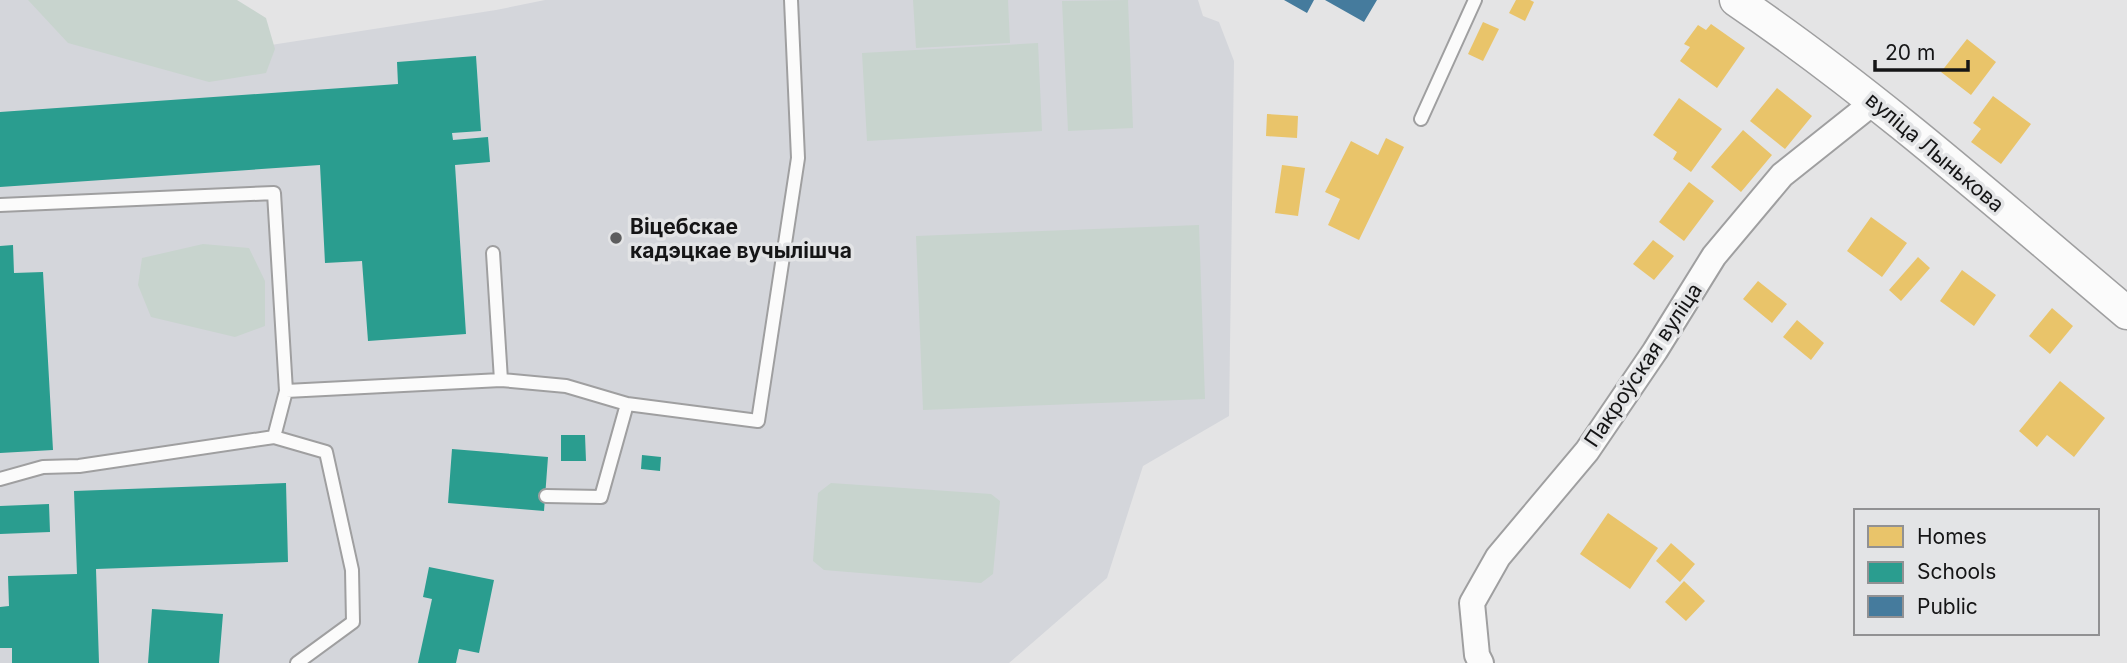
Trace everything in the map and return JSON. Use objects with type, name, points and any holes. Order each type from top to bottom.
[{"type":"street","name":"вуліца Лынькова","points":[[1736,0],[1793,38],[1875,101],[2127,313]]},
{"type":"street","name":"Пакроўская вуліца","points":[[1481,663],[1477,655],[1472,603],[1498,556],[1587,451],[1655,351],[1714,256],[1782,175],[1875,101]]},
{"type":"lane","points":[[286,391],[501,380],[565,386],[627,404],[758,421],[798,158],[791,0]]},
{"type":"lane","points":[[1421,119],[1475,0]]},
{"type":"lane","points":[[0,205],[274,193],[286,391],[274,437]]},
{"type":"lane","points":[[494,253],[501,380]]},
{"type":"lane","points":[[545,496],[601,497],[627,404]]},
{"type":"lane","points":[[0,479],[43,467],[79,466],[274,437],[326,452],[352,570],[353,622],[297,663]]},
{"type":"shaded area","name":"Віцебскае кадэцкае вучылішча","points":[[0,0],[210,0],[271,45],[545,0],[1198,0],[1203,16],[1219,22],[1234,61],[1229,416],[1143,466],[1107,578],[1009,663],[0,663]]},
{"type":"shaded area","points":[[28,0],[237,0],[266,18],[275,49],[266,73],[209,82],[68,43]]},
{"type":"shaded area","points":[[913,0],[1008,0],[1010,43],[916,48]]},
{"type":"shaded area","points":[[1128,0],[1133,128],[1068,131],[1062,1]]},
{"type":"shaded area","points":[[1038,43],[1042,131],[867,141],[862,53]]},
{"type":"shaded area","points":[[1199,225],[1205,399],[923,410],[916,236]]},
{"type":"shaded area","points":[[203,244],[249,248],[265,281],[265,326],[235,337],[151,317],[138,285],[142,258]]},
{"type":"shaded area","points":[[831,483],[991,494],[1000,501],[993,574],[981,583],[824,570],[813,561],[818,493]]},
{"type":"building: Homes","points":[[1516,0],[1534,2],[1525,21],[1509,13]]},
{"type":"building: Homes","points":[[1483,22],[1499,29],[1483,61],[1468,54]]},
{"type":"building: Homes","points":[[1711,24],[1745,48],[1717,88],[1680,61],[1690,47],[1684,44],[1698,25],[1706,30]]},
{"type":"building: Homes","points":[[1967,39],[1996,62],[1971,95],[1941,72]]},
{"type":"building: Homes","points":[[1777,88],[1812,116],[1785,149],[1750,121]]},
{"type":"building: Homes","points":[[1993,96],[2031,124],[2001,164],[1971,142],[1981,129],[1973,123]]},
{"type":"building: Homes","points":[[1679,98],[1722,129],[1691,172],[1673,159],[1677,152],[1653,135]]},
{"type":"building: Homes","points":[[1267,114],[1298,116],[1297,138],[1266,136]]},
{"type":"building: Homes","points":[[1743,130],[1772,155],[1741,192],[1711,167]]},
{"type":"building: Homes","points":[[1386,138],[1404,147],[1359,240],[1328,225],[1340,199],[1325,192],[1351,141],[1378,155]]},
{"type":"building: Homes","points":[[1282,165],[1305,168],[1298,216],[1275,213]]},
{"type":"building: Homes","points":[[1689,182],[1714,201],[1684,241],[1659,222]]},
{"type":"building: Homes","points":[[1871,217],[1907,243],[1882,277],[1847,251]]},
{"type":"building: Homes","points":[[1653,240],[1674,256],[1654,280],[1633,264]]},
{"type":"building: Homes","points":[[1918,257],[1930,268],[1901,301],[1889,290]]},
{"type":"building: Homes","points":[[1962,270],[1996,295],[1974,326],[1940,301]]},
{"type":"building: Homes","points":[[1758,281],[1787,304],[1772,323],[1743,299]]},
{"type":"building: Homes","points":[[2052,308],[2073,326],[2050,354],[2029,336]]},
{"type":"building: Homes","points":[[1797,320],[1824,343],[1811,360],[1783,337]]},
{"type":"building: Homes","points":[[2060,381],[2105,418],[2074,457],[2047,435],[2037,447],[2019,431]]},
{"type":"building: Homes","points":[[1608,513],[1658,548],[1630,589],[1580,554]]},
{"type":"building: Homes","points":[[1671,543],[1695,564],[1680,582],[1656,561]]},
{"type":"building: Homes","points":[[1684,581],[1705,601],[1686,621],[1665,602]]},
{"type":"building: Schools","points":[[476,56],[481,131],[452,133],[453,140],[488,137],[490,162],[455,165],[466,334],[368,341],[362,261],[325,263],[320,165],[0,187],[0,112],[398,84],[397,62]]},
{"type":"building: Schools","points":[[13,245],[14,273],[43,272],[53,450],[0,453],[0,246]]},
{"type":"building: Schools","points":[[561,435],[585,435],[586,461],[561,461]]},
{"type":"building: Schools","points":[[452,449],[548,457],[544,511],[448,503]]},
{"type":"building: Schools","points":[[642,455],[661,457],[660,471],[641,469]]},
{"type":"building: Schools","points":[[286,483],[288,562],[96,569],[99,663],[12,663],[12,648],[0,648],[0,607],[9,606],[8,576],[77,574],[74,491]]},
{"type":"building: Schools","points":[[49,504],[50,532],[0,534],[0,506]]},
{"type":"building: Schools","points":[[429,567],[494,580],[479,653],[459,649],[456,663],[418,663],[432,599],[423,597]]},
{"type":"building: Schools","points":[[152,609],[223,614],[219,663],[148,663]]},
{"type":"building: Public","points":[[1284,0],[1314,0],[1307,13]]},
{"type":"building: Public","points":[[1325,0],[1377,0],[1364,22]]},
{"type":"place","name":"Віцебскае кадэцкае вучылішча","points":[[616,238]]}]
